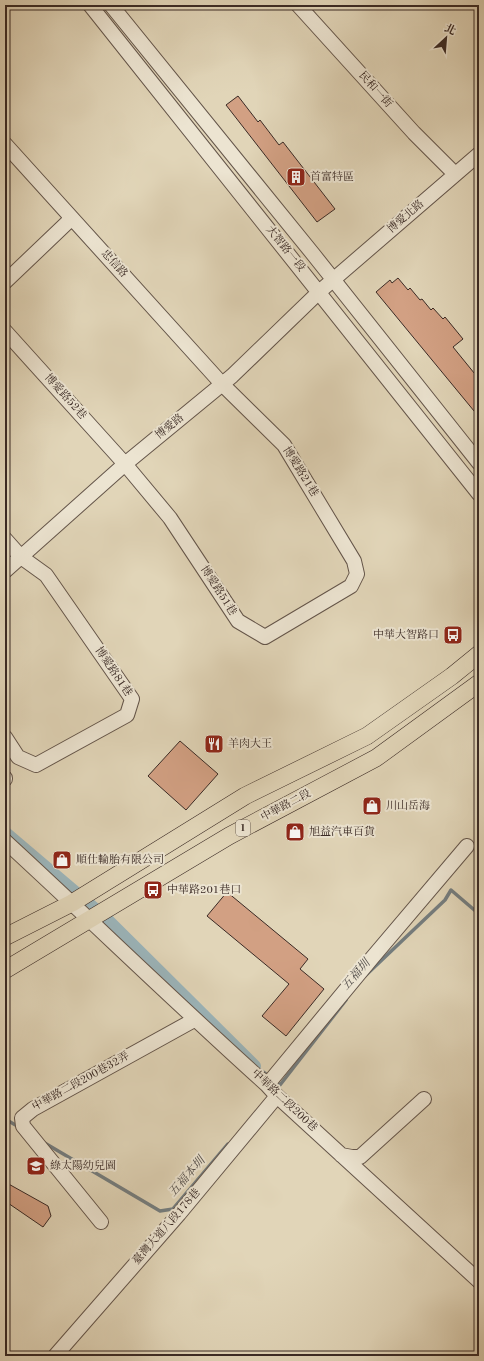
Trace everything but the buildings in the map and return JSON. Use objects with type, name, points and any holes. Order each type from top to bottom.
[{"type":"main road","name":"1","points":[[5,937],[72,903],[246,796],[367,736],[452,676],[479,654]]},
{"type":"main road","name":"中華路二段","points":[[5,970],[229,836],[376,758],[479,683]]},
{"type":"street","name":"大智路一段","points":[[90,5],[479,494]]},
{"type":"street","name":"大智路一段","points":[[111,5],[479,463]]},
{"type":"street","name":"民和一街","points":[[298,5],[414,133],[455,174]]},
{"type":"street","name":"忠信路","points":[[5,144],[222,384]]},
{"type":"street","name":"博愛北路","points":[[333,280],[479,154]]},
{"type":"street","points":[[5,282],[72,218]]},
{"type":"street","name":"博愛路","points":[[5,571],[125,464],[222,384],[333,280]]},
{"type":"street","name":"博愛路52巷","points":[[5,331],[125,464]]},
{"type":"street","name":"博愛路21巷","points":[[222,384],[284,445],[354,561],[357,574]]},
{"type":"street","name":"博愛路51巷","points":[[125,464],[170,518],[238,621],[265,637],[351,586],[357,574]]},
{"type":"street","points":[[5,539],[21,557]]},
{"type":"street","name":"博愛路81巷","points":[[5,737],[18,757],[36,765],[127,715],[132,699],[46,575],[21,557]]},
{"type":"street","name":"中華路二段200巷","points":[[5,842],[72,903],[194,1020],[267,1085],[277,1096],[479,1281]]},
{"type":"street","points":[[267,1085],[467,846]]},
{"type":"street","name":"中華路二段200巷32弄","points":[[101,1222],[23,1126],[22,1118],[33,1109],[194,1020]]},
{"type":"street","name":"臺灣大道八段178巷","points":[[55,1356],[179,1214],[277,1096]]},
{"type":"street","points":[[341,1155],[360,1157],[424,1099]]},
{"type":"waterway","points":[[5,832],[105,917],[255,1066]]},
{"type":"waterway","name":"五福圳","points":[[365,976],[445,900],[451,890],[479,914]]},
{"type":"waterway","name":"五福圳","points":[[275,1081],[280,1085],[346,1000]]},
{"type":"waterway","name":"五福圳","points":[[259,1069],[270,1077]]},
{"type":"waterway","name":"五福本圳","points":[[5,1119],[19,1127]]},
{"type":"waterway","name":"五福本圳","points":[[43,1142],[160,1211],[173,1209],[228,1144]]},
{"type":"place","name":"首富特區","points":[[296,177]]},
{"type":"place","name":"中華大智路口","points":[[453,635]]},
{"type":"place","name":"羊肉大王","points":[[214,744]]},
{"type":"place","name":"川山岳海","points":[[372,806]]},
{"type":"place","name":"旭益汽車百貨","points":[[295,832]]},
{"type":"place","name":"順仕輪胎有限公司","points":[[62,860]]},
{"type":"place","name":"中華路201巷口","points":[[153,890]]},
{"type":"place","name":"綠太陽幼兒園","points":[[36,1166]]}]
